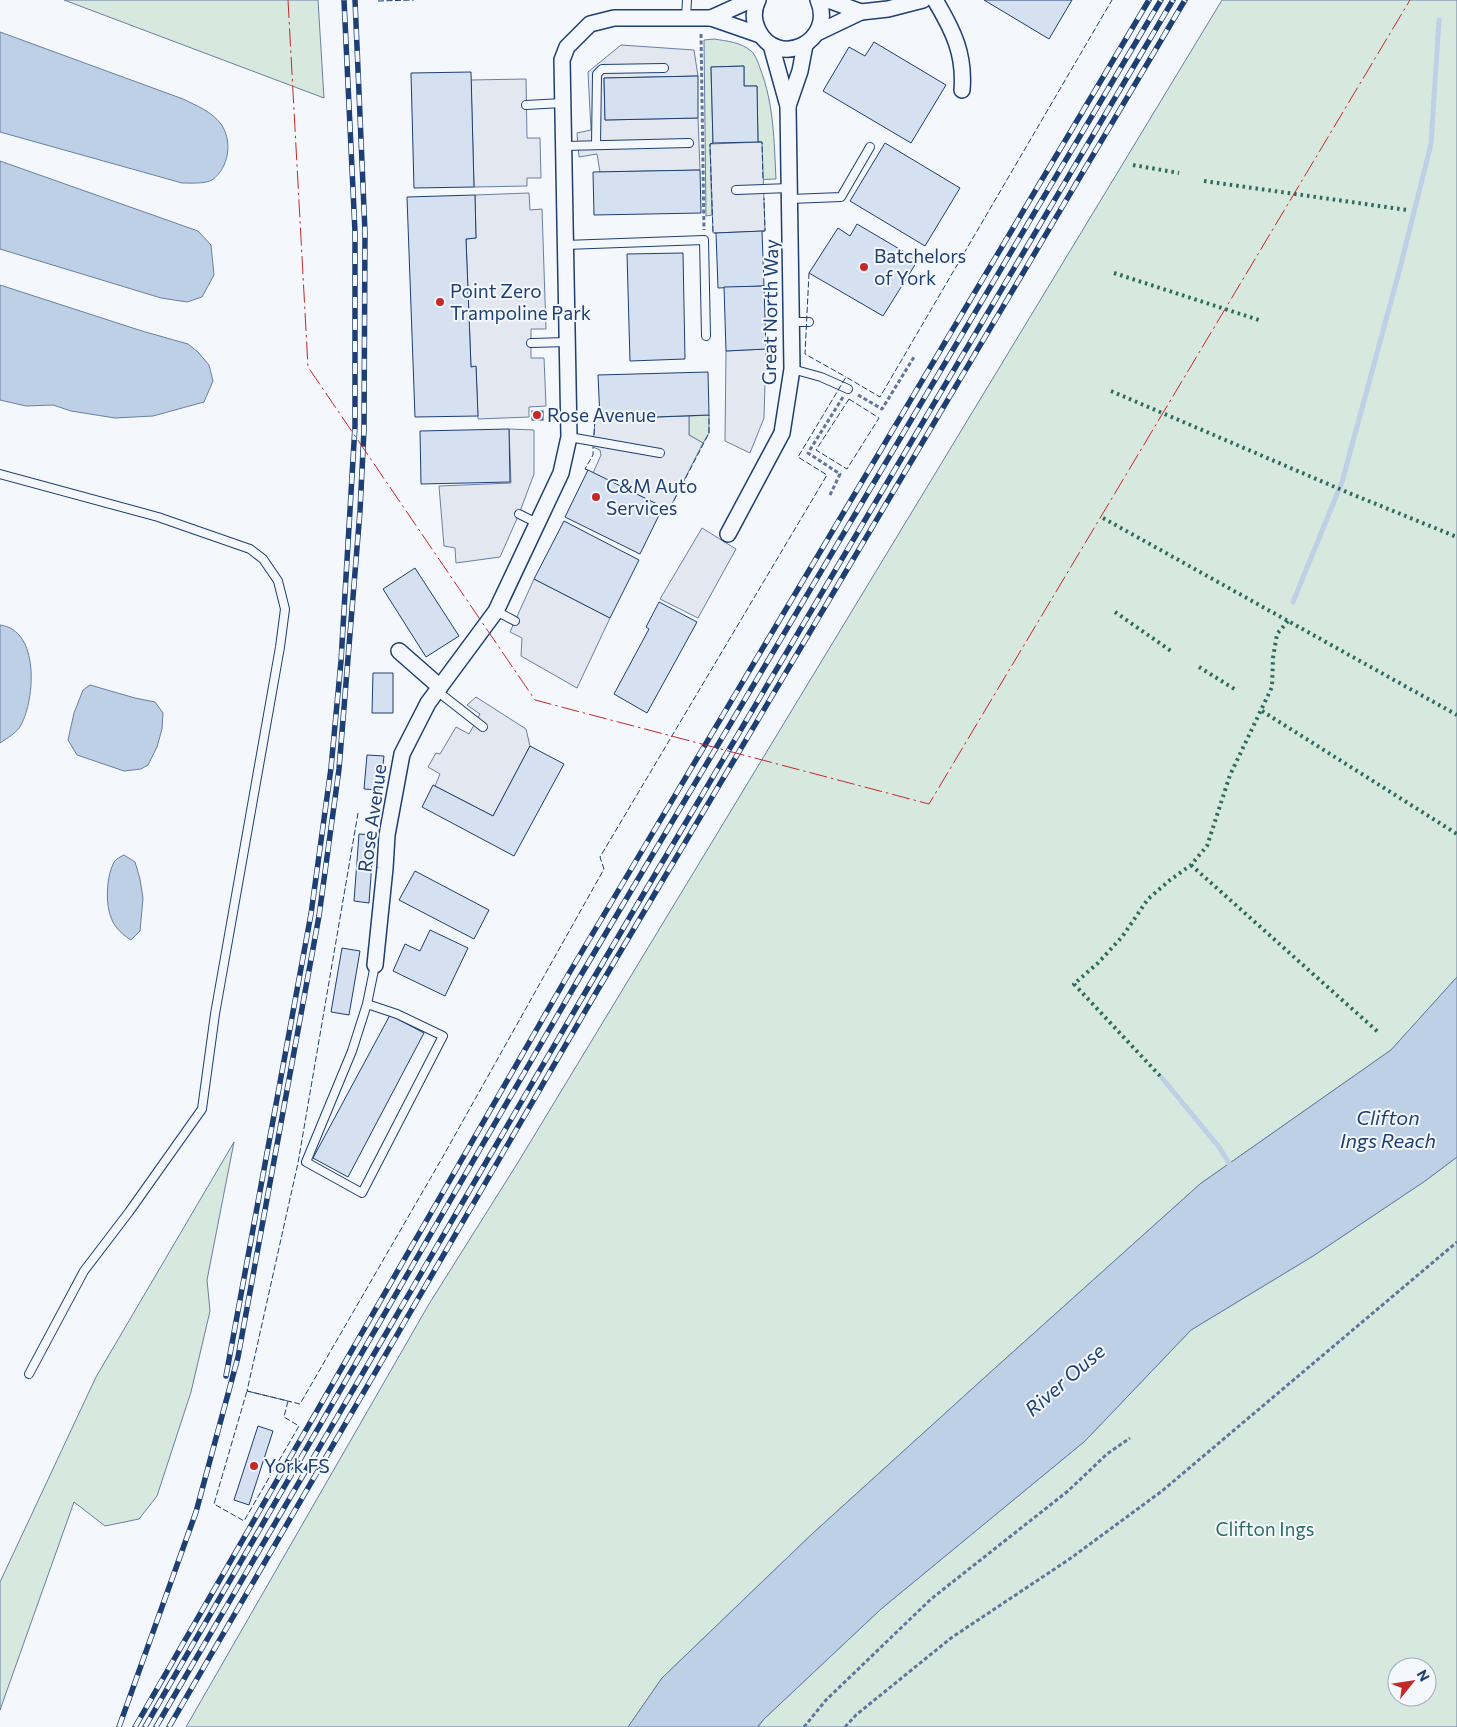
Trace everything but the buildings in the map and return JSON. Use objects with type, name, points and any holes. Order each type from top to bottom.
[{"type":"street","name":"Rose Avenue","points":[[699,18],[751,0]]},
{"type":"street","name":"Great North Way","points":[[728,534],[782,433],[792,369],[788,106],[766,40],[756,26],[754,16],[758,0]]},
{"type":"street","points":[[806,45],[817,33],[822,21],[818,0]]},
{"type":"street","points":[[828,0],[861,12]]},
{"type":"street","points":[[817,33],[861,12],[888,10],[923,0]]},
{"type":"street","points":[[935,0],[960,50],[963,74],[962,90]]},
{"type":"street","name":"Rose Avenue","points":[[375,966],[387,835],[402,754],[428,703],[496,611],[561,473],[569,437],[562,103],[562,60],[567,47],[590,24],[614,18],[699,18],[766,40],[789,50],[806,45]]},
{"type":"street","name":"Great North Way","points":[[788,106],[806,45]]},
{"type":"street","points":[[399,651],[438,689]]},
{"type":"lane","points":[[687,0],[699,18]]},
{"type":"lane","points":[[596,145],[598,74],[602,69],[664,68]]},
{"type":"lane","points":[[526,105],[562,103]]},
{"type":"lane","points":[[564,146],[689,143]]},
{"type":"lane","points":[[736,190],[841,197],[870,147]]},
{"type":"lane","points":[[565,245],[704,240],[706,336]]},
{"type":"lane","points":[[792,322],[808,322]]},
{"type":"lane","points":[[531,343],[567,342]]},
{"type":"lane","points":[[792,369],[821,377],[848,389]]},
{"type":"lane","points":[[569,437],[660,453]]},
{"type":"lane","points":[[0,474],[158,518],[250,549],[264,559],[278,582],[285,609],[280,648],[215,1014],[202,1109],[129,1212],[84,1271],[29,1374]]},
{"type":"lane","points":[[519,514],[537,523]]},
{"type":"lane","points":[[496,611],[515,620]]},
{"type":"lane","points":[[438,689],[483,727]]},
{"type":"lane","points":[[367,1004],[397,1014],[443,1036],[362,1193],[306,1162],[352,1051],[367,1004],[375,966]]},
{"type":"path","points":[[699,18],[704,240]]},
{"type":"path","points":[[830,495],[840,474],[808,452],[848,389],[882,409],[914,357]]},
{"type":"path","points":[[845,1727],[856,1715],[951,1638],[1071,1558],[1162,1492],[1457,1242]]},
{"type":"path","points":[[804,1727],[826,1700],[931,1599],[1068,1491],[1107,1454],[1130,1438]]},
{"type":"green space","points":[[64,0],[318,0],[324,98]]},
{"type":"green space","points":[[1222,0],[1457,0],[1457,977],[1391,1050],[1200,1184],[984,1378],[812,1534],[662,1678],[628,1727],[186,1727],[429,1304],[517,1164]]},
{"type":"green space","points":[[714,39],[733,42],[743,46],[755,56],[765,82],[771,109],[776,179],[749,180],[761,142],[758,142],[757,86],[744,86],[744,66],[711,67],[713,143],[710,144],[712,215],[706,216],[704,40]]},
{"type":"green space","points":[[709,415],[709,433],[703,443],[689,435],[689,416]]},
{"type":"green space","points":[[234,1142],[207,1280],[210,1311],[191,1392],[157,1496],[139,1519],[105,1526],[74,1502],[0,1710],[0,1582],[96,1377]]},
{"type":"green space","name":"Clifton Ings","points":[[1457,1157],[1457,1727],[758,1727],[764,1719],[881,1609],[1085,1441],[1191,1330],[1313,1256],[1425,1181]]},
{"type":"shaded area","points":[[621,45],[694,50],[698,76],[604,78],[605,120],[698,118],[700,170],[600,172],[597,154],[579,157],[577,133],[591,130],[588,72]]},
{"type":"shaded area","points":[[526,79],[527,138],[540,138],[541,178],[527,178],[527,186],[474,187],[471,80]]},
{"type":"shaded area","points":[[762,142],[765,231],[713,233],[710,144]]},
{"type":"shaded area","points":[[529,193],[530,210],[542,209],[546,329],[531,329],[531,358],[544,358],[546,406],[529,407],[529,417],[478,419],[476,367],[471,367],[466,239],[476,238],[475,195]]},
{"type":"shaded area","points":[[766,349],[764,418],[750,453],[725,441],[726,351]]},
{"type":"shaded area","points":[[689,416],[689,435],[703,443],[669,510],[593,473],[601,455],[600,450],[593,447],[595,419]]},
{"type":"shaded area","points":[[509,429],[534,430],[534,474],[519,514],[500,557],[456,563],[455,548],[444,546],[439,486],[511,483]]},
{"type":"shaded area","points":[[702,528],[736,549],[698,618],[660,599]]},
{"type":"shaded area","points":[[534,579],[610,618],[577,688],[521,656],[522,638],[510,632]]},
{"type":"shaded area","points":[[476,697],[526,729],[530,746],[493,816],[435,786],[440,774],[428,767],[436,753],[440,754],[456,727],[469,734],[480,714],[467,705]]},
{"type":"water","points":[[0,32],[183,99],[203,109],[217,119],[225,131],[228,146],[222,169],[212,180],[182,183],[0,132]]},
{"type":"water","points":[[0,161],[198,231],[211,245],[214,275],[202,297],[187,302],[161,298],[0,249]]},
{"type":"water","points":[[0,285],[188,344],[209,365],[213,381],[204,402],[153,416],[115,418],[71,411],[53,405],[26,406],[0,400]]},
{"type":"water","points":[[0,625],[13,630],[22,639],[28,652],[31,667],[31,683],[26,713],[21,725],[14,733],[0,743]]},
{"type":"water","points":[[90,685],[155,702],[163,713],[162,729],[157,747],[148,765],[141,769],[124,771],[77,755],[68,740],[74,713],[83,690]]},
{"type":"water","points":[[124,855],[135,862],[143,898],[140,931],[131,940],[120,932],[114,923],[107,899],[111,868],[118,858]]},
{"type":"water","name":"Clifton Ings Reach","points":[[1457,977],[1457,1157],[1425,1181],[1313,1256],[1191,1330],[1085,1441],[881,1609],[757,1727],[628,1727],[662,1678],[812,1534],[984,1378],[1200,1184],[1391,1050]]},
{"type":"waterway","points":[[1293,602],[1342,482],[1399,272],[1431,144],[1439,20]]},
{"type":"waterway","points":[[1162,1078],[1219,1147],[1232,1168]]},
{"type":"railway","points":[[226,1376],[311,914],[331,768],[341,661],[355,426],[355,232],[344,0]]},
{"type":"railway","points":[[119,1727],[196,1512],[238,1357],[319,916],[339,769],[360,511],[364,430],[365,232],[355,0]]},
{"type":"railway","points":[[135,1727],[568,975],[1149,0]]},
{"type":"railway","points":[[145,1727],[578,980],[1161,0]]},
{"type":"railway","points":[[156,1727],[589,986],[1173,0]]},
{"type":"railway","points":[[169,1727],[597,991],[1185,0]]},
{"type":"hedge","points":[[1133,165],[1179,173]]},
{"type":"hedge","points":[[1204,181],[1407,210]]},
{"type":"hedge","points":[[1114,273],[1259,320]]},
{"type":"hedge","points":[[1111,391],[1457,537]]},
{"type":"hedge","points":[[1103,518],[1457,715]]},
{"type":"hedge","points":[[1115,612],[1171,651]]},
{"type":"hedge","points":[[1160,1076],[1074,984],[1098,963],[1122,937],[1148,899],[1191,865],[1207,846],[1230,775],[1272,687],[1273,658],[1277,634],[1288,621]]},
{"type":"hedge","points":[[1199,667],[1236,690]]},
{"type":"hedge","points":[[1262,711],[1457,834]]},
{"type":"hedge","points":[[1191,865],[1378,1032]]},
{"type":"fence","points":[[378,1],[414,0]]},
{"type":"fence","points":[[358,813],[298,1163],[247,1391],[300,1404],[441,1160],[604,869],[600,857],[827,475],[798,457],[846,377],[880,397],[1112,0]]},
{"type":"fence","points":[[758,142],[762,142],[763,180]]},
{"type":"fence","points":[[713,143],[710,144],[713,233],[716,233]]},
{"type":"fence","points":[[762,231],[765,231],[764,198]]},
{"type":"fence","points":[[809,273],[805,354],[846,377]]},
{"type":"fence","points":[[849,399],[879,418],[847,469],[816,450],[849,399]]},
{"type":"fence","points":[[663,507],[669,510],[709,433],[709,415]]},
{"type":"fence","points":[[594,435],[595,419],[600,419]]},
{"type":"fence","points":[[588,470],[585,469],[593,455],[593,447]]},
{"type":"fence","points":[[247,1391],[288,1401],[284,1417],[299,1426],[244,1521],[214,1504],[247,1391]]},
{"type":"power","points":[[288,0],[308,367],[535,700],[929,804],[1410,0]]},
{"type":"place","name":"Batchelors of York","points":[[864,267]]},
{"type":"place","name":"Point Zero Trampoline Park","points":[[440,302]]},
{"type":"place","name":"Rose Avenue","points":[[537,415]]},
{"type":"place","name":"C&M Auto Services","points":[[596,497]]},
{"type":"place","name":"York FS","points":[[254,1466]]},
{"type":"water label","name":"River Ouse","points":[[1065,1380]]}]
